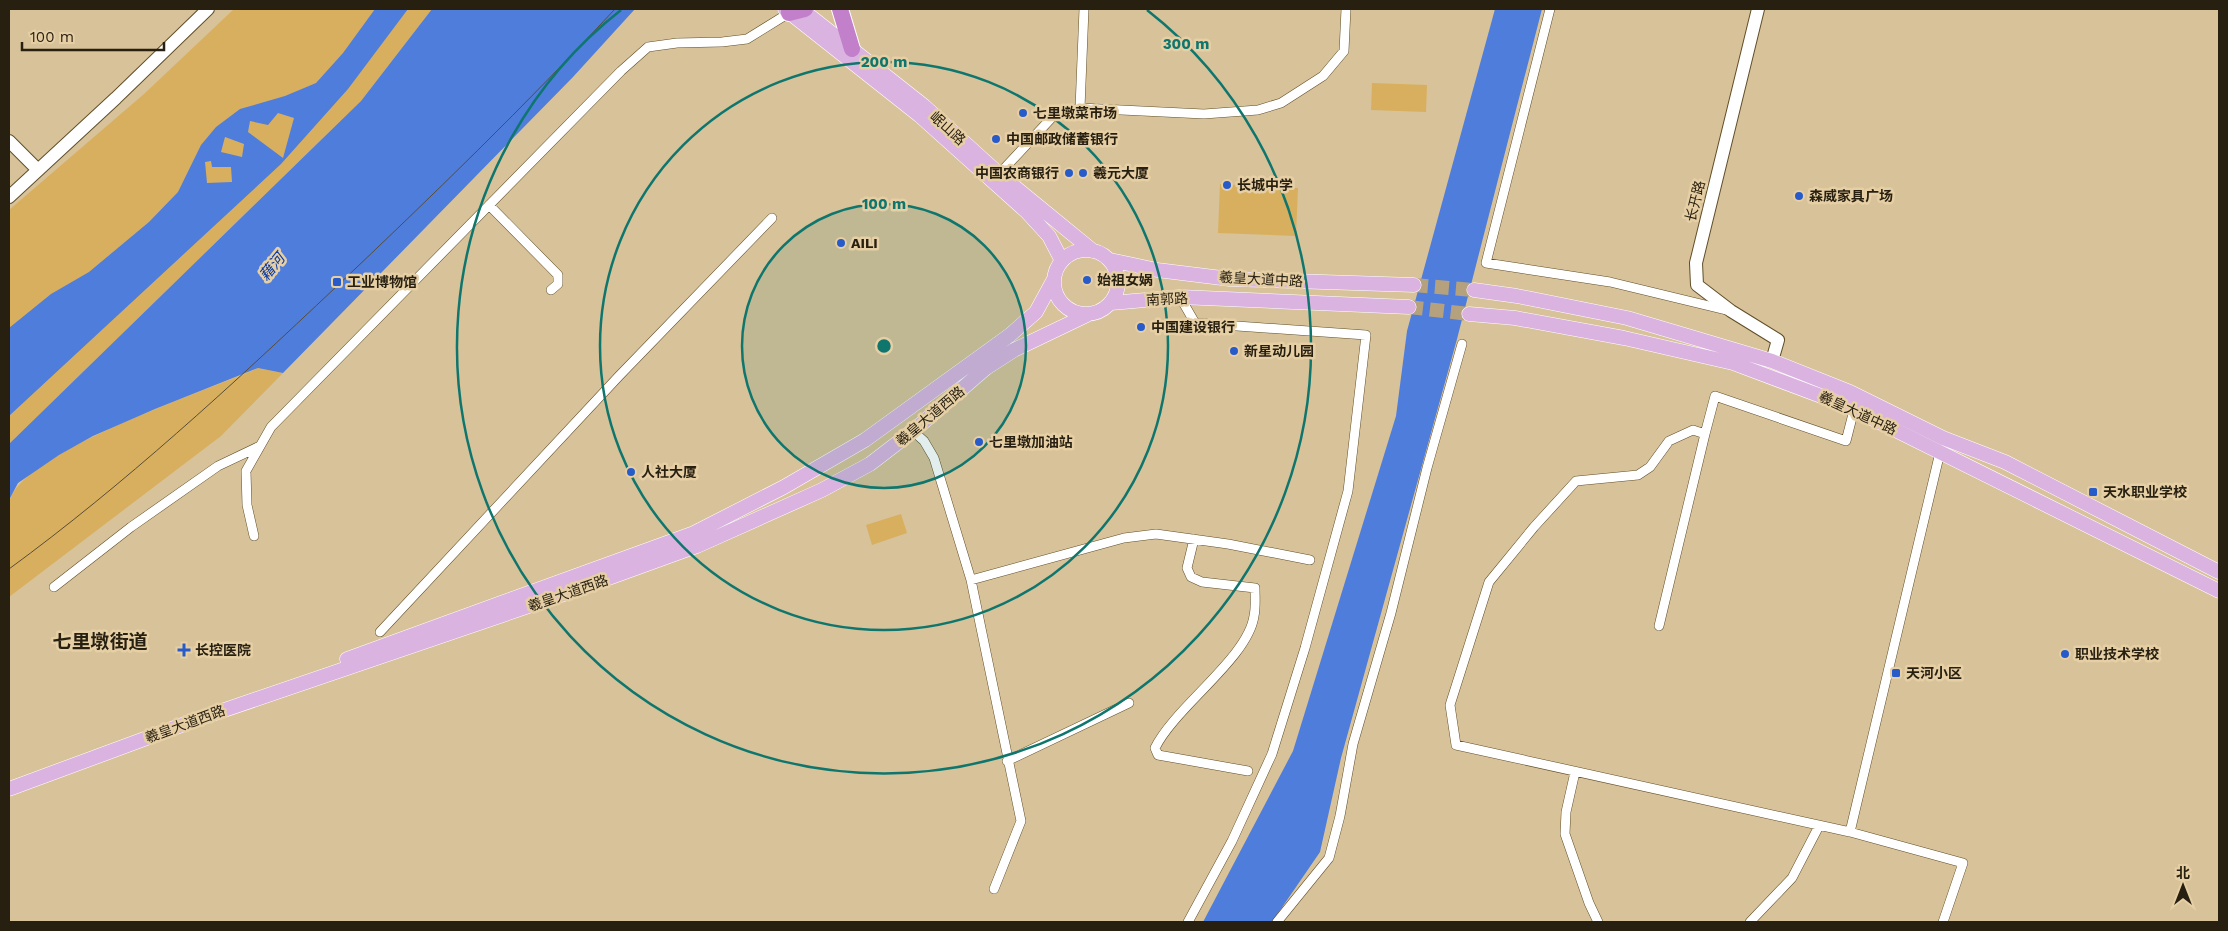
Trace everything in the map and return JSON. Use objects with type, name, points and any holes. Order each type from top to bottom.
[{"type":"highway","points":[[840,9],[852,48]]},
{"type":"main road","name":"岷山路","points":[[795,10],[852,48],[924,106],[999,174],[1092,251]]},
{"type":"main road","name":"岷山路","points":[[795,10],[919,115],[1027,212],[1049,236],[1062,261]]},
{"type":"main road","points":[[1092,251],[1110,260],[1117,272],[1118,285],[1111,304],[1100,312],[1087,314],[1074,312],[1062,304],[1056,293],[1054,280],[1062,261],[1073,253],[1092,251]]},
{"type":"main road","name":"羲皇大道中路","points":[[1110,260],[1157,270],[1230,279],[1414,285]]},
{"type":"main road","name":"羲皇大道西路","points":[[9,780],[694,533],[784,487],[865,440],[1010,335],[1036,312],[1054,280]]},
{"type":"main road","name":"羲皇大道中路","points":[[1474,290],[1517,296],[1627,318],[1772,361],[1856,403],[1940,452],[2219,591]]},
{"type":"main road","name":"南郭路","points":[[1111,304],[1180,297],[1223,298]]},
{"type":"main road","name":"羲皇大道中路","points":[[1223,298],[1409,307]]},
{"type":"main road","name":"羲皇大道西路","points":[[9,789],[201,718],[564,595],[697,546],[822,490],[870,464],[913,431],[986,368],[1014,350],[1087,314]]},
{"type":"main road","name":"羲皇大道中路","points":[[1469,314],[1515,318],[1624,338],[1733,363],[1856,403],[2005,462],[2219,572]]},
{"type":"street","points":[[9,196],[208,9]]},
{"type":"street","points":[[1080,108],[1084,9]]},
{"type":"street","points":[[999,174],[1058,111],[1080,108],[1204,114],[1258,110],[1281,103],[1323,76],[1344,51],[1346,9]]},
{"type":"street","points":[[1550,9],[1486,263],[1610,282],[1730,311]]},
{"type":"street","name":"长开路","points":[[1758,9],[1696,263],[1697,285],[1730,311],[1778,340],[1772,361]]},
{"type":"street","points":[[254,536],[247,505],[246,471],[270,428],[620,71],[648,47],[676,43],[722,42],[747,39],[795,10]]},
{"type":"street","points":[[9,141],[38,170]]},
{"type":"street","points":[[489,205],[558,275],[558,284],[551,290]]},
{"type":"street","points":[[380,632],[626,369],[772,218]]},
{"type":"street","points":[[1180,297],[1195,323],[1366,335],[1348,491],[1305,648],[1272,754],[1232,841],[1188,922]]},
{"type":"street","points":[[1277,922],[1329,858],[1340,816],[1353,744],[1391,614],[1427,468],[1462,344]]},
{"type":"street","points":[[1659,626],[1715,396],[1846,441],[1856,403]]},
{"type":"street","points":[[1705,434],[1693,430],[1668,441],[1650,467],[1638,475],[1576,481],[1534,527],[1489,582],[1450,706],[1456,745],[1850,832],[1962,863],[1944,922]]},
{"type":"street","points":[[913,431],[924,441],[934,458],[971,580],[1021,821],[994,889]]},
{"type":"street","points":[[1850,832],[1943,438]]},
{"type":"street","points":[[54,587],[131,527],[218,466],[260,446]]},
{"type":"street","points":[[971,580],[1124,538],[1156,534],[1310,560]]},
{"type":"street","points":[[1194,540],[1187,568],[1191,577],[1202,582],[1255,588],[1254,617],[1241,646],[1166,731],[1155,748],[1158,755],[1248,771]]},
{"type":"street","points":[[1007,760],[1129,703]]},
{"type":"street","points":[[1575,772],[1566,812],[1565,834],[1589,904],[1598,922]]},
{"type":"street","points":[[1750,922],[1792,878],[1819,826]]},
{"type":"shaded area","points":[[234,9],[432,9],[361,101],[9,444],[9,210],[144,94]]},
{"type":"shaded area","points":[[1372,83],[1427,85],[1426,112],[1371,110]]},
{"type":"shaded area","points":[[1220,184],[1298,188],[1296,236],[1218,233]]},
{"type":"shaded area","points":[[258,368],[283,373],[221,436],[9,597],[9,505],[10,499],[24,480],[50,460],[83,441],[122,423]]},
{"type":"shaded area","points":[[901,514],[907,533],[872,545],[866,525]]},
{"type":"water","points":[[375,9],[408,9],[348,89],[281,164],[9,416],[9,328],[51,294],[89,272],[149,222],[178,192],[201,145],[216,127],[240,109],[285,96],[316,83],[343,53]],"holes":[[[278,113],[294,118],[283,158],[248,132],[250,121],[268,125]],[[225,137],[244,144],[242,157],[221,152]],[[211,161],[212,167],[231,167],[232,182],[207,183],[205,162]]]},
{"type":"water","name":"藉河","points":[[432,9],[635,9],[573,77],[283,373],[258,368],[93,436],[59,455],[18,483],[9,500],[9,444],[361,101]]},
{"type":"water","points":[[1495,9],[1542,9],[1457,339],[1341,758],[1320,852],[1272,922],[1203,922],[1293,751],[1396,416],[1407,331]]},
{"type":"tunnel","points":[[1414,285],[1474,290]]},
{"type":"tunnel","points":[[1409,307],[1469,314]]},
{"type":"tram line","points":[[9,569],[136,469],[257,361],[478,150],[615,9]]},
{"type":"place","name":"七里墩菜市场","points":[[1023,113]]},
{"type":"place","name":"中国邮政储蓄银行","points":[[996,139]]},
{"type":"place","name":"中国农商银行","points":[[1069,173]]},
{"type":"place","name":"羲元大厦","points":[[1083,173]]},
{"type":"place","name":"长城中学","points":[[1227,185]]},
{"type":"place","name":"森威家具广场","points":[[1799,196]]},
{"type":"place","name":"AILI","points":[[841,243]]},
{"type":"place","name":"始祖女娲","points":[[1087,280]]},
{"type":"place","name":"工业博物馆","points":[[337,282]]},
{"type":"place","name":"中国建设银行","points":[[1141,327]]},
{"type":"place","name":"新星动儿园","points":[[1234,351]]},
{"type":"place","name":"七里墩加油站","points":[[979,442]]},
{"type":"place","name":"人社大厦","points":[[631,472]]},
{"type":"place","name":"天水职业学校","points":[[2093,492]]},
{"type":"place","name":"长控医院","points":[[184,650]]},
{"type":"place","name":"职业技术学校","points":[[2065,654]]},
{"type":"place","name":"天河小区","points":[[1896,673]]},
{"type":"district","name":"七里墩街道","points":[[100,641]]}]
